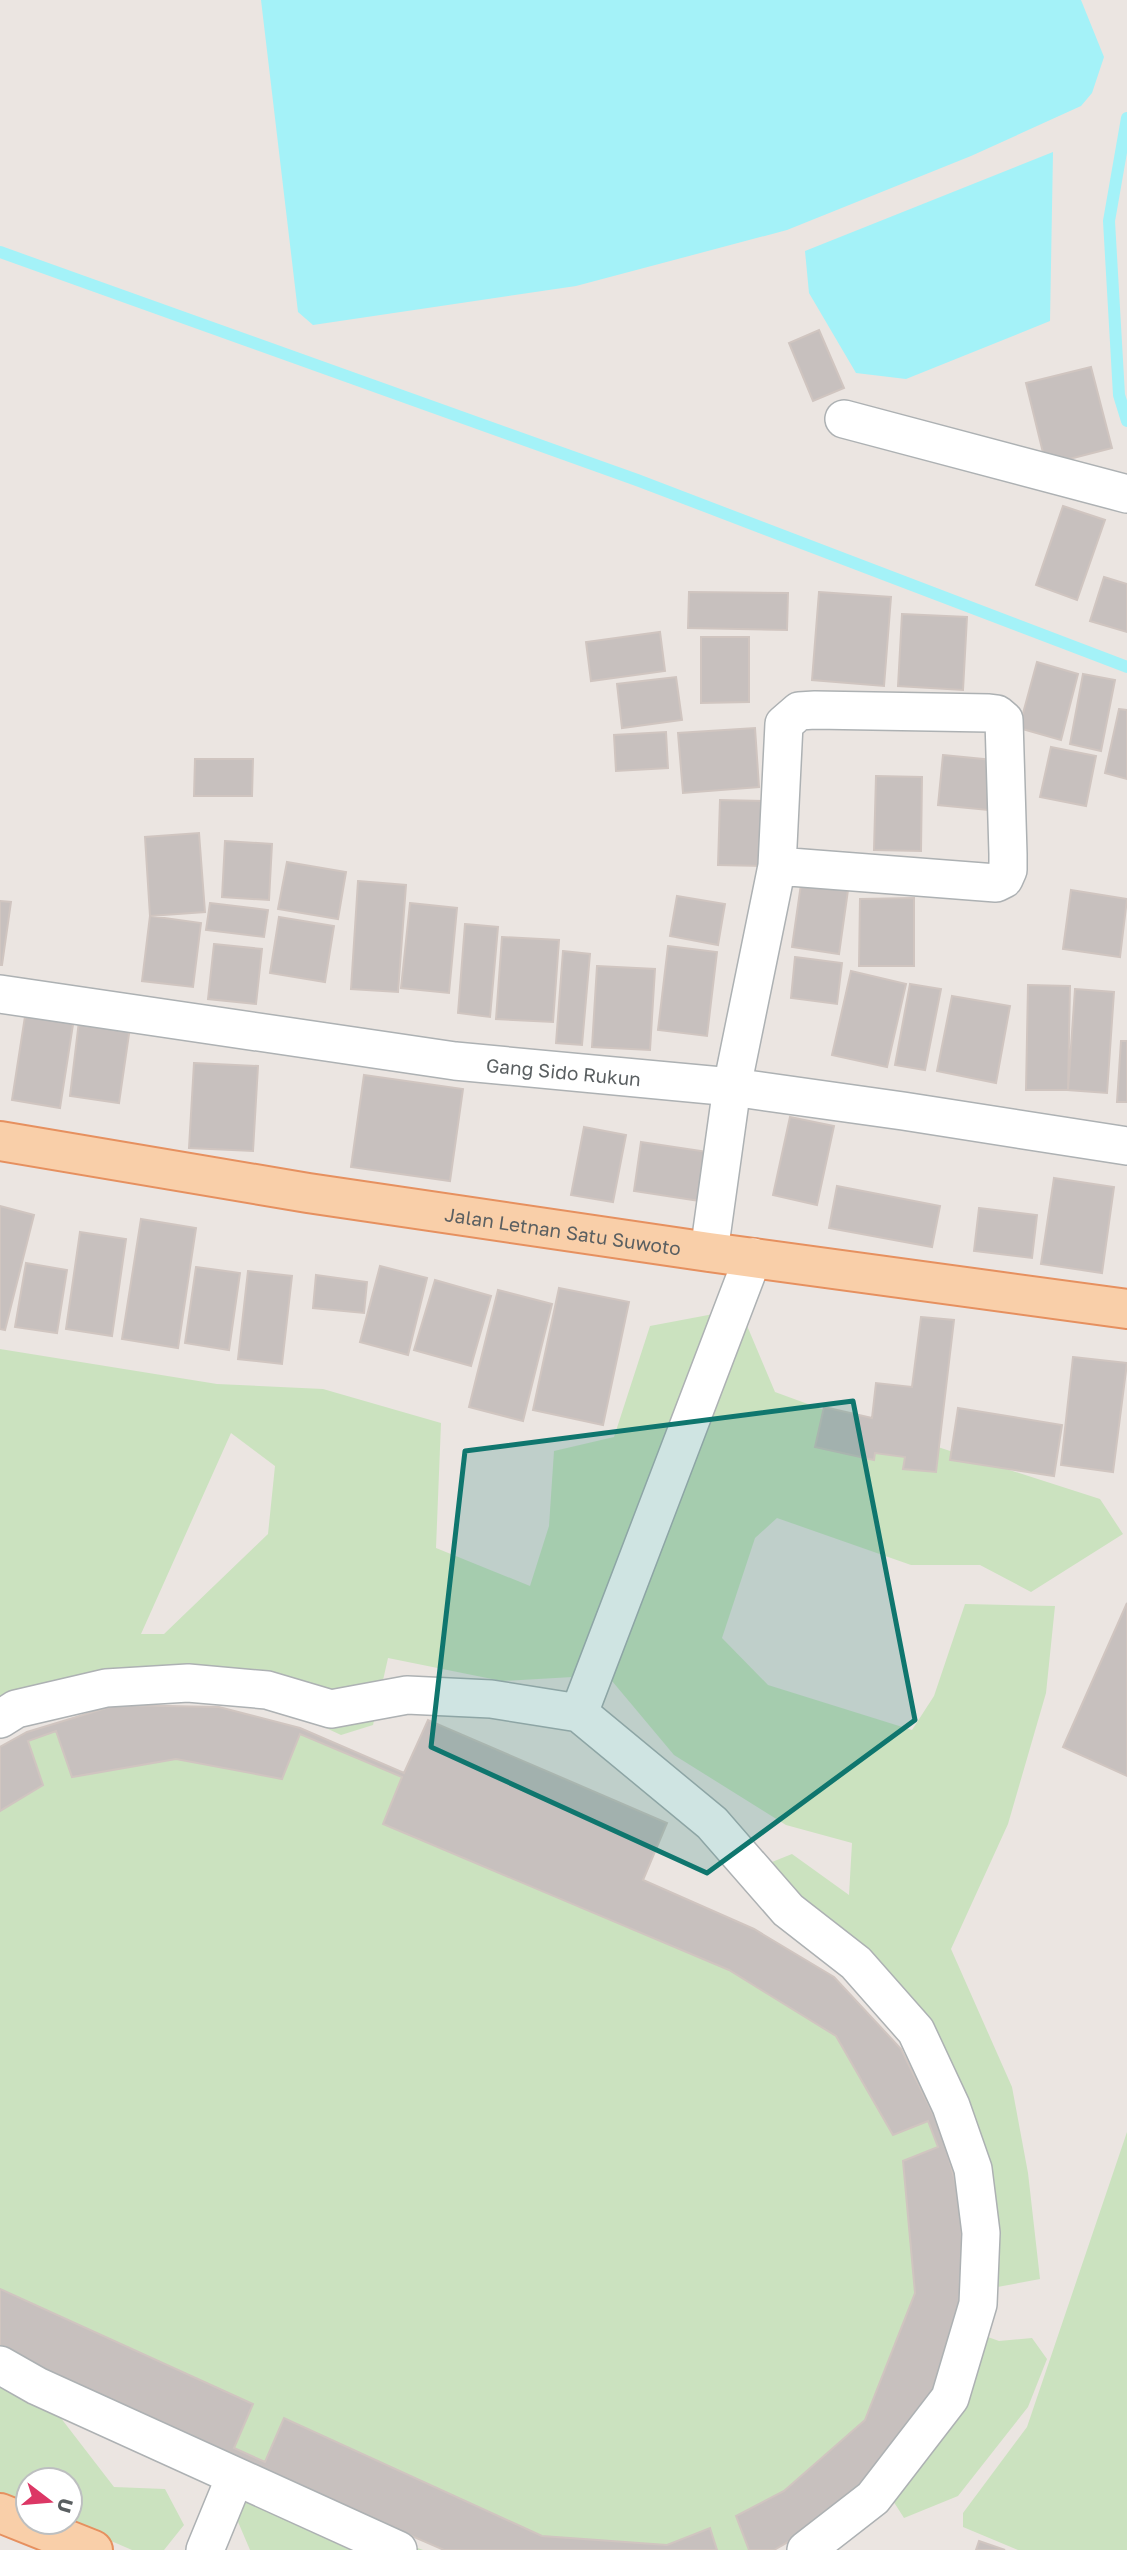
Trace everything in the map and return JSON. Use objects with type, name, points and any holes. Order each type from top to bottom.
[{"type":"main road","name":"Jalan Letnan Satu Suwoto","points":[[0,1141],[308,1193],[709,1252],[1127,1309]]},
{"type":"main road","points":[[0,2513],[93,2550]]},
{"type":"street","points":[[845,419],[1125,494]]},
{"type":"street","points":[[709,1252],[732,1087],[777,866],[784,724],[799,710],[989,713],[997,714],[1004,720],[1009,853],[1008,870],[1004,879],[996,883],[777,866]]},
{"type":"street","name":"Gang Sido Rukun","points":[[0,994],[455,1061],[732,1087],[1127,1146]]},
{"type":"street","points":[[579,1713],[752,1257]]},
{"type":"street","points":[[0,1719],[16,1709],[106,1688],[188,1683],[267,1690],[331,1709],[407,1695],[491,1699],[579,1713],[712,1823],[788,1909],[856,1962],[916,2031],[951,2106],[973,2169],[981,2233],[978,2304],[950,2398],[873,2498],[806,2550]]},
{"type":"street","points":[[0,2365],[37,2386],[398,2550]]},
{"type":"street","points":[[205,2550],[235,2477]]},
{"type":"highlighted area","points":[[853,1401],[915,1720],[707,1873],[431,1747],[465,1451]]},
{"type":"green space","points":[[740,1309],[775,1392],[835,1414],[1100,1499],[1123,1534],[1031,1592],[980,1565],[911,1565],[777,1518],[755,1538],[722,1638],[768,1685],[912,1730],[934,1696],[965,1604],[1055,1606],[1046,1693],[1008,1824],[951,1949],[1012,2087],[1028,2173],[1040,2279],[992,2288],[968,2174],[920,2049],[762,1866],[792,1854],[849,1895],[852,1843],[786,1825],[674,1755],[607,1675],[502,1681],[388,1658],[373,1725],[341,1735],[298,1715],[280,1673],[199,1694],[0,1705],[0,1349],[217,1384],[323,1389],[441,1423],[436,1548],[530,1586],[549,1526],[554,1451],[614,1437],[650,1326]],"holes":[[[231,1433],[275,1466],[268,1534],[164,1634],[141,1634]]]},
{"type":"green space","points":[[116,1705],[219,1707],[300,1728],[404,1773],[428,1720],[667,1823],[643,1880],[754,1929],[834,1977],[901,2049],[942,2132],[961,2204],[963,2297],[774,2550],[444,2550],[71,2388],[0,2353],[0,1747],[27,1732]]},
{"type":"green space","points":[[1127,2132],[1127,2550],[1018,2550],[963,2527],[963,2513],[1027,2427]]},
{"type":"green space","points":[[971,2331],[999,2341],[1032,2338],[1047,2359],[1028,2407],[958,2496],[904,2518],[890,2496]]},
{"type":"green space","points":[[0,2369],[57,2413],[114,2487],[165,2489],[184,2525],[164,2550],[132,2550],[84,2529],[84,2466],[14,2466],[14,2500],[0,2494]]},
{"type":"green space","points":[[243,2482],[423,2550],[250,2550],[233,2510]]},
{"type":"water","points":[[261,0],[1081,0],[1104,57],[1092,93],[1081,106],[971,156],[787,230],[576,286],[313,325],[298,312]]},
{"type":"water","points":[[1053,152],[1050,321],[906,379],[856,373],[809,293],[805,251]]},
{"type":"building","points":[[819,330],[844,388],[813,401],[789,343]]},
{"type":"building","points":[[1091,367],[1112,448],[1046,465],[1026,383]]},
{"type":"building","points":[[1063,506],[1105,520],[1077,600],[1036,585]]},
{"type":"building","points":[[1104,577],[1127,584],[1127,632],[1090,621]]},
{"type":"building","points":[[689,592],[788,593],[787,630],[688,628]]},
{"type":"building","points":[[819,592],[891,597],[884,686],[812,680]]},
{"type":"building","points":[[902,614],[967,617],[963,690],[898,686]]},
{"type":"building","points":[[660,632],[665,671],[591,681],[586,642]]},
{"type":"building","points":[[701,637],[749,637],[749,702],[701,703]]},
{"type":"building","points":[[1037,662],[1078,674],[1061,740],[1019,728]]},
{"type":"building","points":[[1083,674],[1115,680],[1101,751],[1070,744]]},
{"type":"building","points":[[676,677],[682,720],[622,728],[617,684]]},
{"type":"building","points":[[1119,709],[1127,710],[1127,779],[1105,773]]},
{"type":"building","points":[[755,728],[759,787],[683,793],[678,733]]},
{"type":"building","points":[[666,732],[668,768],[616,771],[614,735]]},
{"type":"building","points":[[1051,747],[1096,756],[1086,806],[1040,797]]},
{"type":"building","points":[[943,755],[993,760],[988,810],[938,805]]},
{"type":"building","points":[[195,759],[253,759],[252,796],[194,796]]},
{"type":"building","points":[[876,776],[922,777],[921,851],[874,850]]},
{"type":"building","points":[[720,800],[767,801],[766,866],[718,865]]},
{"type":"building","points":[[199,833],[205,912],[150,916],[145,837]]},
{"type":"building","points":[[225,841],[272,844],[269,900],[222,897]]},
{"type":"building","points":[[287,862],[346,872],[338,919],[278,909]]},
{"type":"building","points":[[358,881],[406,885],[398,992],[351,989]]},
{"type":"building","points":[[801,884],[848,890],[839,954],[792,947]]},
{"type":"building","points":[[1071,890],[1127,899],[1120,957],[1063,949]]},
{"type":"building","points":[[677,896],[725,904],[718,945],[670,936]]},
{"type":"building","points":[[914,898],[914,966],[859,966],[860,899]]},
{"type":"building","points":[[0,901],[11,902],[2,965],[0,965]]},
{"type":"building","points":[[210,903],[268,910],[264,937],[206,930]]},
{"type":"building","points":[[410,903],[457,908],[449,993],[401,988]]},
{"type":"building","points":[[150,916],[201,923],[193,987],[142,981]]},
{"type":"building","points":[[279,917],[334,926],[325,982],[270,973]]},
{"type":"building","points":[[465,924],[498,927],[490,1017],[458,1013]]},
{"type":"building","points":[[502,937],[559,940],[553,1022],[496,1019]]},
{"type":"building","points":[[214,944],[262,949],[256,1004],[208,999]]},
{"type":"building","points":[[668,946],[717,952],[707,1036],[658,1030]]},
{"type":"building","points":[[563,951],[590,954],[582,1045],[556,1043]]},
{"type":"building","points":[[795,957],[842,963],[837,1004],[791,998]]},
{"type":"building","points":[[597,966],[655,969],[650,1050],[592,1047]]},
{"type":"building","points":[[851,971],[906,984],[887,1067],[832,1055]]},
{"type":"building","points":[[910,984],[941,989],[925,1070],[895,1065]]},
{"type":"building","points":[[1028,985],[1070,986],[1068,1090],[1026,1090]]},
{"type":"building","points":[[1075,989],[1114,992],[1107,1093],[1068,1090]]},
{"type":"building","points":[[952,996],[1010,1006],[996,1083],[937,1071]]},
{"type":"building","points":[[26,1010],[74,1018],[60,1108],[12,1100]]},
{"type":"building","points":[[79,1021],[130,1027],[119,1103],[70,1096]]},
{"type":"building","points":[[1121,1041],[1127,1041],[1127,1102],[1117,1102]]},
{"type":"building","points":[[194,1063],[258,1066],[253,1151],[189,1148]]},
{"type":"building","points":[[364,1075],[463,1089],[450,1181],[351,1167]]},
{"type":"building","points":[[790,1117],[834,1126],[817,1205],[773,1195]]},
{"type":"building","points":[[584,1127],[626,1135],[613,1202],[571,1195]]},
{"type":"building","points":[[641,1142],[708,1152],[700,1201],[634,1191]]},
{"type":"building","points":[[1054,1178],[1114,1187],[1102,1273],[1041,1264]]},
{"type":"building","points":[[837,1186],[940,1206],[932,1247],[829,1228]]},
{"type":"building","points":[[0,1206],[34,1215],[5,1330],[0,1329]]},
{"type":"building","points":[[979,1208],[1037,1215],[1032,1258],[974,1251]]},
{"type":"building","points":[[141,1219],[196,1228],[178,1348],[122,1339]]},
{"type":"building","points":[[80,1232],[126,1239],[112,1336],[66,1329]]},
{"type":"building","points":[[26,1263],[67,1270],[57,1333],[15,1327]]},
{"type":"building","points":[[380,1266],[427,1278],[408,1355],[360,1342]]},
{"type":"building","points":[[196,1267],[240,1273],[229,1350],[185,1343]]},
{"type":"building","points":[[248,1271],[292,1276],[282,1364],[238,1359]]},
{"type":"building","points":[[316,1275],[367,1282],[364,1313],[313,1308]]},
{"type":"building","points":[[435,1280],[491,1296],[471,1366],[414,1350]]},
{"type":"building","points":[[559,1288],[629,1302],[603,1425],[533,1410]]},
{"type":"building","points":[[498,1290],[552,1304],[523,1421],[469,1407]]},
{"type":"building","points":[[921,1317],[954,1320],[936,1472],[903,1469],[905,1457],[875,1453],[874,1460],[815,1447],[824,1407],[872,1418],[876,1383],[912,1387]]},
{"type":"building","points":[[1073,1357],[1127,1363],[1113,1472],[1061,1465]]},
{"type":"building","points":[[958,1408],[1062,1425],[1054,1476],[950,1460]]},
{"type":"building","points":[[1127,1603],[1127,1776],[1063,1747]]},
{"type":"building","points":[[116,1705],[219,1707],[300,1728],[404,1773],[428,1720],[667,1823],[643,1880],[754,1929],[834,1977],[901,2049],[942,2132],[961,2204],[963,2297],[937,2393],[876,2471],[816,2526],[774,2550],[749,2550],[736,2516],[784,2491],[865,2420],[915,2293],[903,2161],[938,2147],[928,2121],[893,2135],[836,2036],[729,1970],[383,1824],[402,1777],[300,1734],[282,1779],[176,1759],[72,1777],[56,1731],[28,1741],[43,1785],[0,1811],[0,1747],[27,1732]]},
{"type":"building","points":[[0,2289],[253,2404],[234,2448],[265,2462],[284,2418],[542,2536],[667,2545],[710,2528],[717,2550],[444,2550],[71,2388],[0,2353]]},
{"type":"building","points":[[979,2541],[1005,2550],[976,2550]]},
{"type":"waterway","points":[[1127,118],[1109,221],[1119,395],[1127,421]]},
{"type":"waterway","points":[[0,252],[637,480],[1127,667]]}]
